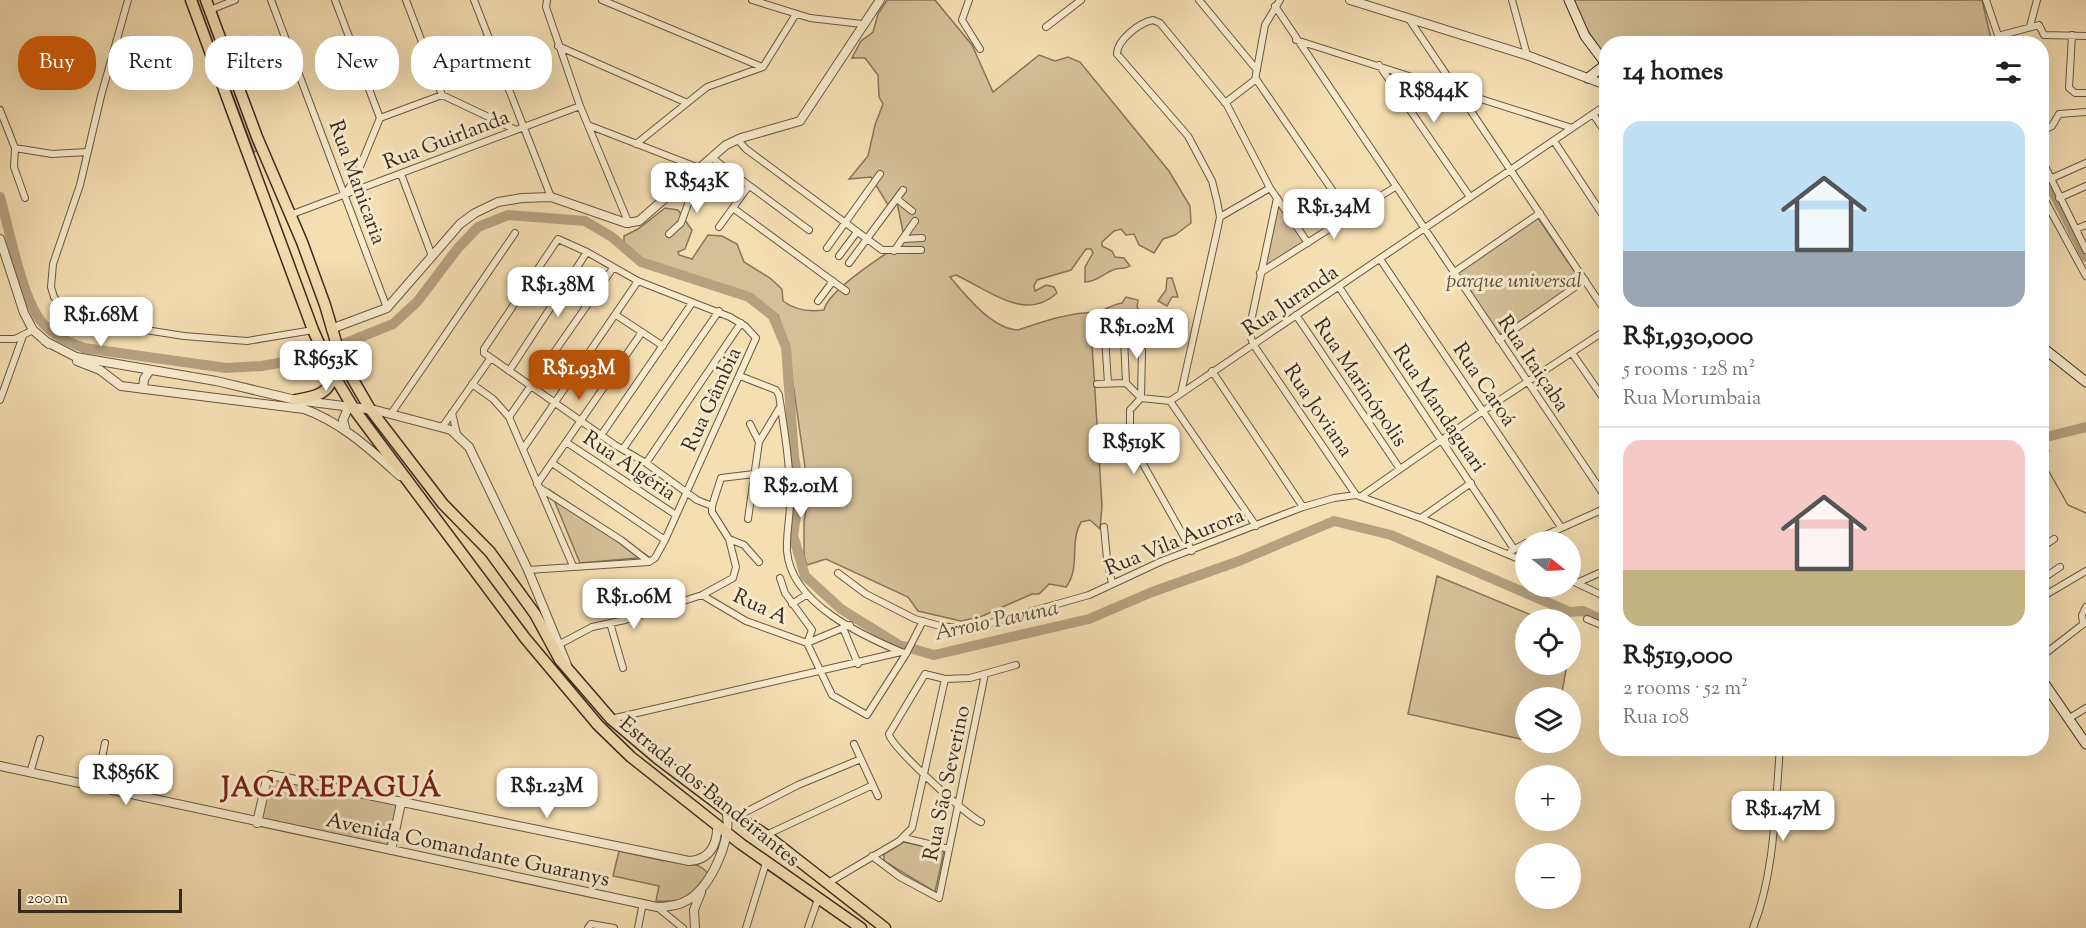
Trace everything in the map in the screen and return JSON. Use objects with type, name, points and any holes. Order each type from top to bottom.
[{"type":"main road","name":"Estrada dos Bandeirantes","points":[[191,0],[313,330],[351,408],[414,488],[525,638],[586,712],[631,757],[766,864],[861,928]]},
{"type":"main road","points":[[1569,0],[1584,36],[1599,55]]},
{"type":"main road","name":"Estrada dos Bandeirantes","points":[[208,5],[257,137],[325,305],[341,359],[370,410],[443,504],[490,552],[535,614],[568,670],[611,719],[726,810],[766,835],[828,883],[847,901],[885,928]]},
{"type":"main road","points":[[1594,77],[1599,72]]},
{"type":"main road","points":[[2049,353],[2086,382]]},
{"type":"main road","points":[[296,400],[324,391],[331,382],[331,369]]},
{"type":"main road","points":[[2049,690],[2086,744]]},
{"type":"main road","points":[[725,846],[741,844]]},
{"type":"street","points":[[128,0],[80,185],[51,276],[54,297],[73,317],[129,328],[232,341],[261,340],[313,330]]},
{"type":"street","points":[[208,5],[235,0]]},
{"type":"street","name":"Rua Manicaria","points":[[271,0],[387,308]]},
{"type":"street","points":[[335,0],[380,118],[357,174],[344,195]]},
{"type":"street","points":[[406,0],[442,95],[516,130]]},
{"type":"street","points":[[474,0],[551,197]]},
{"type":"street","points":[[477,9],[481,0]]},
{"type":"street","points":[[547,0],[546,7],[558,46],[629,224]]},
{"type":"street","points":[[602,0],[763,67]]},
{"type":"street","points":[[752,0],[796,14],[862,24]]},
{"type":"street","points":[[332,333],[387,308],[460,224],[489,206],[522,198],[551,197],[629,224],[639,221],[688,177],[737,139],[800,121],[880,0]]},
{"type":"street","points":[[969,0],[962,20],[980,49]]},
{"type":"street","points":[[1046,27],[1081,0]]},
{"type":"street","points":[[1199,0],[1257,70]]},
{"type":"street","points":[[1350,0],[1527,55],[1599,80]]},
{"type":"street","points":[[1512,0],[1527,55]]},
{"type":"street","points":[[1986,0],[1998,36]]},
{"type":"street","points":[[2030,26],[2037,0]]},
{"type":"street","points":[[1225,103],[1247,89],[1256,79],[1265,26],[1278,3]]},
{"type":"street","name":"Rua Itaiçaba","points":[[1278,3],[1296,40],[1599,488]]},
{"type":"street","points":[[636,144],[685,102],[721,81],[763,67],[796,14]]},
{"type":"street","points":[[1409,19],[1599,301]]},
{"type":"street","points":[[1181,393],[1220,217],[1214,186],[1196,148],[1117,54],[1122,41],[1142,24],[1152,20],[1164,27],[1225,103],[1270,188],[1308,243]]},
{"type":"street","points":[[2008,36],[2030,26],[2040,26],[2044,35],[2086,36]]},
{"type":"street","points":[[2072,35],[2069,88],[2075,93],[2086,93]]},
{"type":"street","points":[[1296,40],[1456,89],[1572,128]]},
{"type":"street","points":[[558,46],[685,102]]},
{"type":"street","points":[[1379,65],[1470,197]]},
{"type":"street","points":[[1256,79],[1350,216]]},
{"type":"street","points":[[380,118],[442,95]]},
{"type":"street","name":"Rua Guirlanda","points":[[290,215],[580,106]]},
{"type":"street","points":[[0,110],[15,148],[14,167],[25,198]]},
{"type":"street","name":"Rua Juranda","points":[[1170,401],[1599,110]]},
{"type":"street","points":[[2049,128],[2059,114],[2086,112]]},
{"type":"street","points":[[1593,114],[1599,123]]},
{"type":"street","points":[[588,125],[699,168]]},
{"type":"street","points":[[737,139],[746,149],[882,250],[921,250]]},
{"type":"street","points":[[1554,141],[1599,209]]},
{"type":"street","points":[[15,148],[52,154],[87,152]]},
{"type":"street","points":[[712,158],[808,230]]},
{"type":"street","points":[[2086,163],[2050,179],[2086,250]]},
{"type":"street","points":[[401,174],[432,256]]},
{"type":"street","points":[[827,248],[880,174]]},
{"type":"street","points":[[669,234],[681,223],[690,201],[708,176]]},
{"type":"street","points":[[688,177],[699,187]]},
{"type":"street","points":[[2059,198],[2086,186]]},
{"type":"street","points":[[719,227],[748,187]]},
{"type":"street","points":[[1260,273],[1395,187]]},
{"type":"street","points":[[1220,217],[1270,188]]},
{"type":"street","points":[[849,263],[903,190]]},
{"type":"street","points":[[1253,344],[1249,323],[1277,198]]},
{"type":"street","points":[[897,199],[912,211]]},
{"type":"street","points":[[733,208],[846,291]]},
{"type":"street","points":[[2049,208],[2086,276]]},
{"type":"street","points":[[1453,273],[1540,213]]},
{"type":"street","points":[[894,251],[915,221]]},
{"type":"street","points":[[2076,230],[2086,225]]},
{"type":"street","points":[[839,256],[857,232]]},
{"type":"street","points":[[391,414],[515,233]]},
{"type":"street","points":[[903,239],[922,238]]},
{"type":"street","points":[[0,239],[19,302],[33,330],[60,354],[100,370],[118,385],[304,409],[346,431],[414,488]]},
{"type":"street","name":"Rua Gâmbia","points":[[490,359],[483,351],[559,239],[638,281],[719,312],[741,323],[756,338],[665,540],[655,558],[649,562]]},
{"type":"street","points":[[508,371],[587,252]]},
{"type":"street","name":"Rua Caroá","points":[[1380,259],[1562,527]]},
{"type":"street","points":[[509,417],[613,268]]},
{"type":"street","points":[[1499,340],[1585,280]]},
{"type":"street","points":[[523,449],[638,281]]},
{"type":"street","points":[[818,301],[832,281]]},
{"type":"street","name":"Rua Mandaguari","points":[[1339,287],[1514,549]]},
{"type":"street","points":[[602,434],[692,303]]},
{"type":"street","points":[[623,449],[719,312]]},
{"type":"street","points":[[616,315],[663,346]]},
{"type":"street","name":"Rua Marinópolis","points":[[1296,315],[1400,468]]},
{"type":"street","points":[[646,463],[741,323]]},
{"type":"street","points":[[0,339],[23,336],[33,330]]},
{"type":"street","points":[[538,485],[642,332]]},
{"type":"street","points":[[1359,495],[1599,335]]},
{"type":"street","points":[[0,400],[23,336]]},
{"type":"street","points":[[1105,338],[1108,383]]},
{"type":"street","points":[[1124,338],[1126,383],[1141,398],[1170,401],[1256,526]]},
{"type":"street","points":[[45,340],[76,357],[216,381],[296,400],[351,408],[343,420],[346,431]]},
{"type":"street","name":"Rua Joviana","points":[[1253,344],[1359,495]]},
{"type":"street","points":[[1142,351],[1141,398],[1132,407],[1129,416],[1132,449],[1192,551]]},
{"type":"street","points":[[1572,353],[1599,392]]},
{"type":"street","points":[[443,426],[490,359],[686,492],[712,506]]},
{"type":"street","points":[[144,389],[144,379],[150,370]]},
{"type":"street","points":[[1212,371],[1303,507]]},
{"type":"street","points":[[740,375],[776,390],[780,405],[790,495],[787,533],[788,560],[806,595],[846,627],[907,650]]},
{"type":"street","points":[[1185,376],[1200,380]]},
{"type":"street","points":[[1097,384],[1126,383]]},
{"type":"street","points":[[472,384],[494,399],[509,417],[573,566]]},
{"type":"street","points":[[748,519],[759,442],[780,405]]},
{"type":"street","name":"Estrada dos Bandeirantes","points":[[351,408],[443,426],[457,434],[469,447],[528,570],[560,644],[568,670]]},
{"type":"street","points":[[452,413],[457,434]]},
{"type":"street","points":[[750,424],[759,442]]},
{"type":"street","name":"Rua Algéria","points":[[566,442],[676,515]]},
{"type":"street","points":[[552,463],[665,540]]},
{"type":"street","points":[[560,644],[592,627],[702,595],[735,576],[734,556],[729,538],[724,527],[714,517],[712,506],[721,478],[754,474]]},
{"type":"street","points":[[1421,518],[1471,483]]},
{"type":"street","points":[[538,485],[621,540],[649,562]]},
{"type":"street","points":[[1359,495],[1421,518],[1515,558]]},
{"type":"street","name":"Rua Vila Aurora","points":[[838,573],[866,594],[922,621],[969,629],[1083,597],[1112,583],[1303,507],[1334,498],[1359,495]]},
{"type":"street","points":[[1553,531],[1599,511]]},
{"type":"street","points":[[1104,527],[1112,583]]},
{"type":"street","points":[[729,538],[744,545],[759,562]]},
{"type":"street","points":[[2049,542],[2054,539]]},
{"type":"street","points":[[1505,554],[1514,549]]},
{"type":"street","points":[[528,570],[649,562]]},
{"type":"street","points":[[2049,574],[2060,567]]},
{"type":"street","points":[[2049,593],[2086,571]]},
{"type":"street","points":[[1581,579],[1599,573]]},
{"type":"street","points":[[780,578],[785,593],[812,630],[807,644],[819,672],[836,699],[866,715],[907,650],[922,621]]},
{"type":"street","points":[[1581,585],[1599,594]]},
{"type":"street","name":"Rua A","points":[[702,595],[746,621],[807,644]]},
{"type":"street","points":[[792,604],[806,595]]},
{"type":"street","points":[[2049,651],[2085,623],[2083,613],[2086,608]]},
{"type":"street","points":[[1587,619],[1599,624]]},
{"type":"street","points":[[610,623],[623,668]]},
{"type":"street","points":[[807,644],[846,627]]},
{"type":"street","points":[[846,627],[858,663]]},
{"type":"street","points":[[611,719],[907,650]]},
{"type":"street","points":[[981,822],[924,774],[891,742],[889,734],[923,676],[928,674],[945,679],[985,674],[1016,664]]},
{"type":"street","name":"Rua São Severino","points":[[872,856],[918,888],[939,898],[985,674]]},
{"type":"street","points":[[828,883],[904,837],[912,828],[945,679]]},
{"type":"street","points":[[2068,719],[2086,708]]},
{"type":"street","points":[[30,773],[40,739]]},
{"type":"street","points":[[96,786],[105,743]]},
{"type":"street","points":[[854,744],[878,796]]},
{"type":"street","points":[[1753,928],[1763,897],[1769,863],[1779,756]]},
{"type":"street","points":[[736,817],[798,784],[861,759]]},
{"type":"street","name":"Avenida Comandante Guaranys","points":[[0,766],[257,823],[657,907],[667,907],[688,900],[706,882],[725,846],[728,832],[726,810]]},
{"type":"street","points":[[257,823],[267,779],[270,775],[689,861],[702,865],[710,873]]},
{"type":"street","points":[[766,835],[873,785]]},
{"type":"street","points":[[391,850],[401,803]]},
{"type":"street","points":[[689,861],[701,860],[708,854],[716,841],[717,823]]},
{"type":"street","points":[[904,837],[949,849]]},
{"type":"street","points":[[708,854],[711,861],[719,858]]},
{"type":"street","points":[[747,928],[766,864]]},
{"type":"street","points":[[695,928],[694,910],[706,882]]},
{"type":"street","points":[[808,928],[818,899]]},
{"type":"street","points":[[638,928],[643,903]]},
{"type":"street","points":[[657,907],[683,928]]},
{"type":"street","points":[[589,926],[614,928]]},
{"type":"green space","points":[[197,0],[201,0],[215,36],[210,36]]},
{"type":"green space","points":[[887,0],[935,0],[972,45],[993,92],[1039,55],[1055,61],[1068,57],[1080,62],[1169,171],[1190,206],[1191,223],[1175,235],[1163,239],[1154,253],[1139,245],[1134,234],[1126,235],[1121,229],[1114,231],[1102,242],[1102,246],[1112,251],[1115,257],[1124,258],[1130,266],[1112,270],[1094,280],[1085,282],[1085,267],[1093,253],[1091,249],[1086,249],[1071,270],[1037,280],[1034,286],[1035,291],[1046,285],[1054,287],[1057,293],[1045,301],[1032,305],[1019,304],[993,295],[956,275],[950,277],[989,318],[1008,328],[1018,330],[1066,316],[1099,311],[1122,303],[1126,297],[1138,300],[1137,307],[1140,311],[1139,317],[1129,319],[1112,334],[1102,334],[1103,343],[1092,343],[1102,506],[1100,529],[1090,520],[1081,522],[1076,538],[1073,572],[1066,587],[1049,584],[1039,594],[1032,594],[980,617],[961,621],[918,611],[908,597],[826,559],[807,565],[804,556],[804,521],[809,495],[787,342],[778,315],[748,293],[642,259],[624,243],[624,236],[638,229],[665,208],[678,210],[692,230],[685,249],[678,252],[679,255],[692,259],[708,235],[722,236],[737,244],[744,262],[770,278],[782,289],[783,301],[802,310],[813,311],[824,310],[836,292],[905,241],[897,203],[888,205],[871,177],[849,179],[868,156],[875,125],[883,104],[879,97],[878,75],[865,58],[852,58],[861,41],[873,32],[878,14]]},
{"type":"green space","points":[[1566,0],[1982,0],[1990,36],[1599,36],[1599,47]]},
{"type":"green space","points":[[231,90],[236,90],[259,150],[254,152]]},
{"type":"green space","points":[[1277,198],[1307,242],[1261,274]]},
{"type":"green space","name":"parque universal","points":[[1538,218],[1577,275],[1577,284],[1499,335],[1457,272]]},
{"type":"green space","points":[[1167,278],[1172,278],[1178,297],[1172,297],[1167,306],[1158,301],[1166,290]]},
{"type":"green space","points":[[550,490],[649,557],[580,563]]},
{"type":"green space","points":[[1437,576],[1517,609],[1515,609],[1515,675],[1565,675],[1563,687],[1515,687],[1515,738],[1408,714]]},
{"type":"green space","points":[[274,777],[397,805],[388,848],[257,823],[266,785]]},
{"type":"green space","points":[[904,842],[944,851],[935,892],[884,861],[884,854]]},
{"type":"green space","points":[[619,851],[664,861],[665,859],[689,862],[700,866],[708,874],[686,897],[674,901],[656,901],[659,886],[613,876]]},
{"type":"waterway","name":"Arroio Pavuna","points":[[2049,184],[2086,257]]},
{"type":"waterway","name":"Arroio Pavuna","points":[[0,197],[28,296],[41,321],[55,334],[84,348],[226,368],[262,366],[311,357],[393,324],[417,302],[458,248],[478,227],[508,215],[585,221],[612,237],[641,262],[749,297],[773,316],[786,347],[794,456],[800,492],[793,535],[805,576],[841,609],[899,645],[934,655],[1089,619],[1152,592],[1239,561],[1334,521],[1391,535],[1570,612],[1583,611],[1599,619]]},
{"type":"waterway","name":"Arroio Pavuna","points":[[2049,436],[2086,427]]},
{"type":"waterway","points":[[2049,472],[2068,505],[2086,513]]},
{"type":"district","name":"JACAREPAGUÁ","points":[[332,787]]}]
